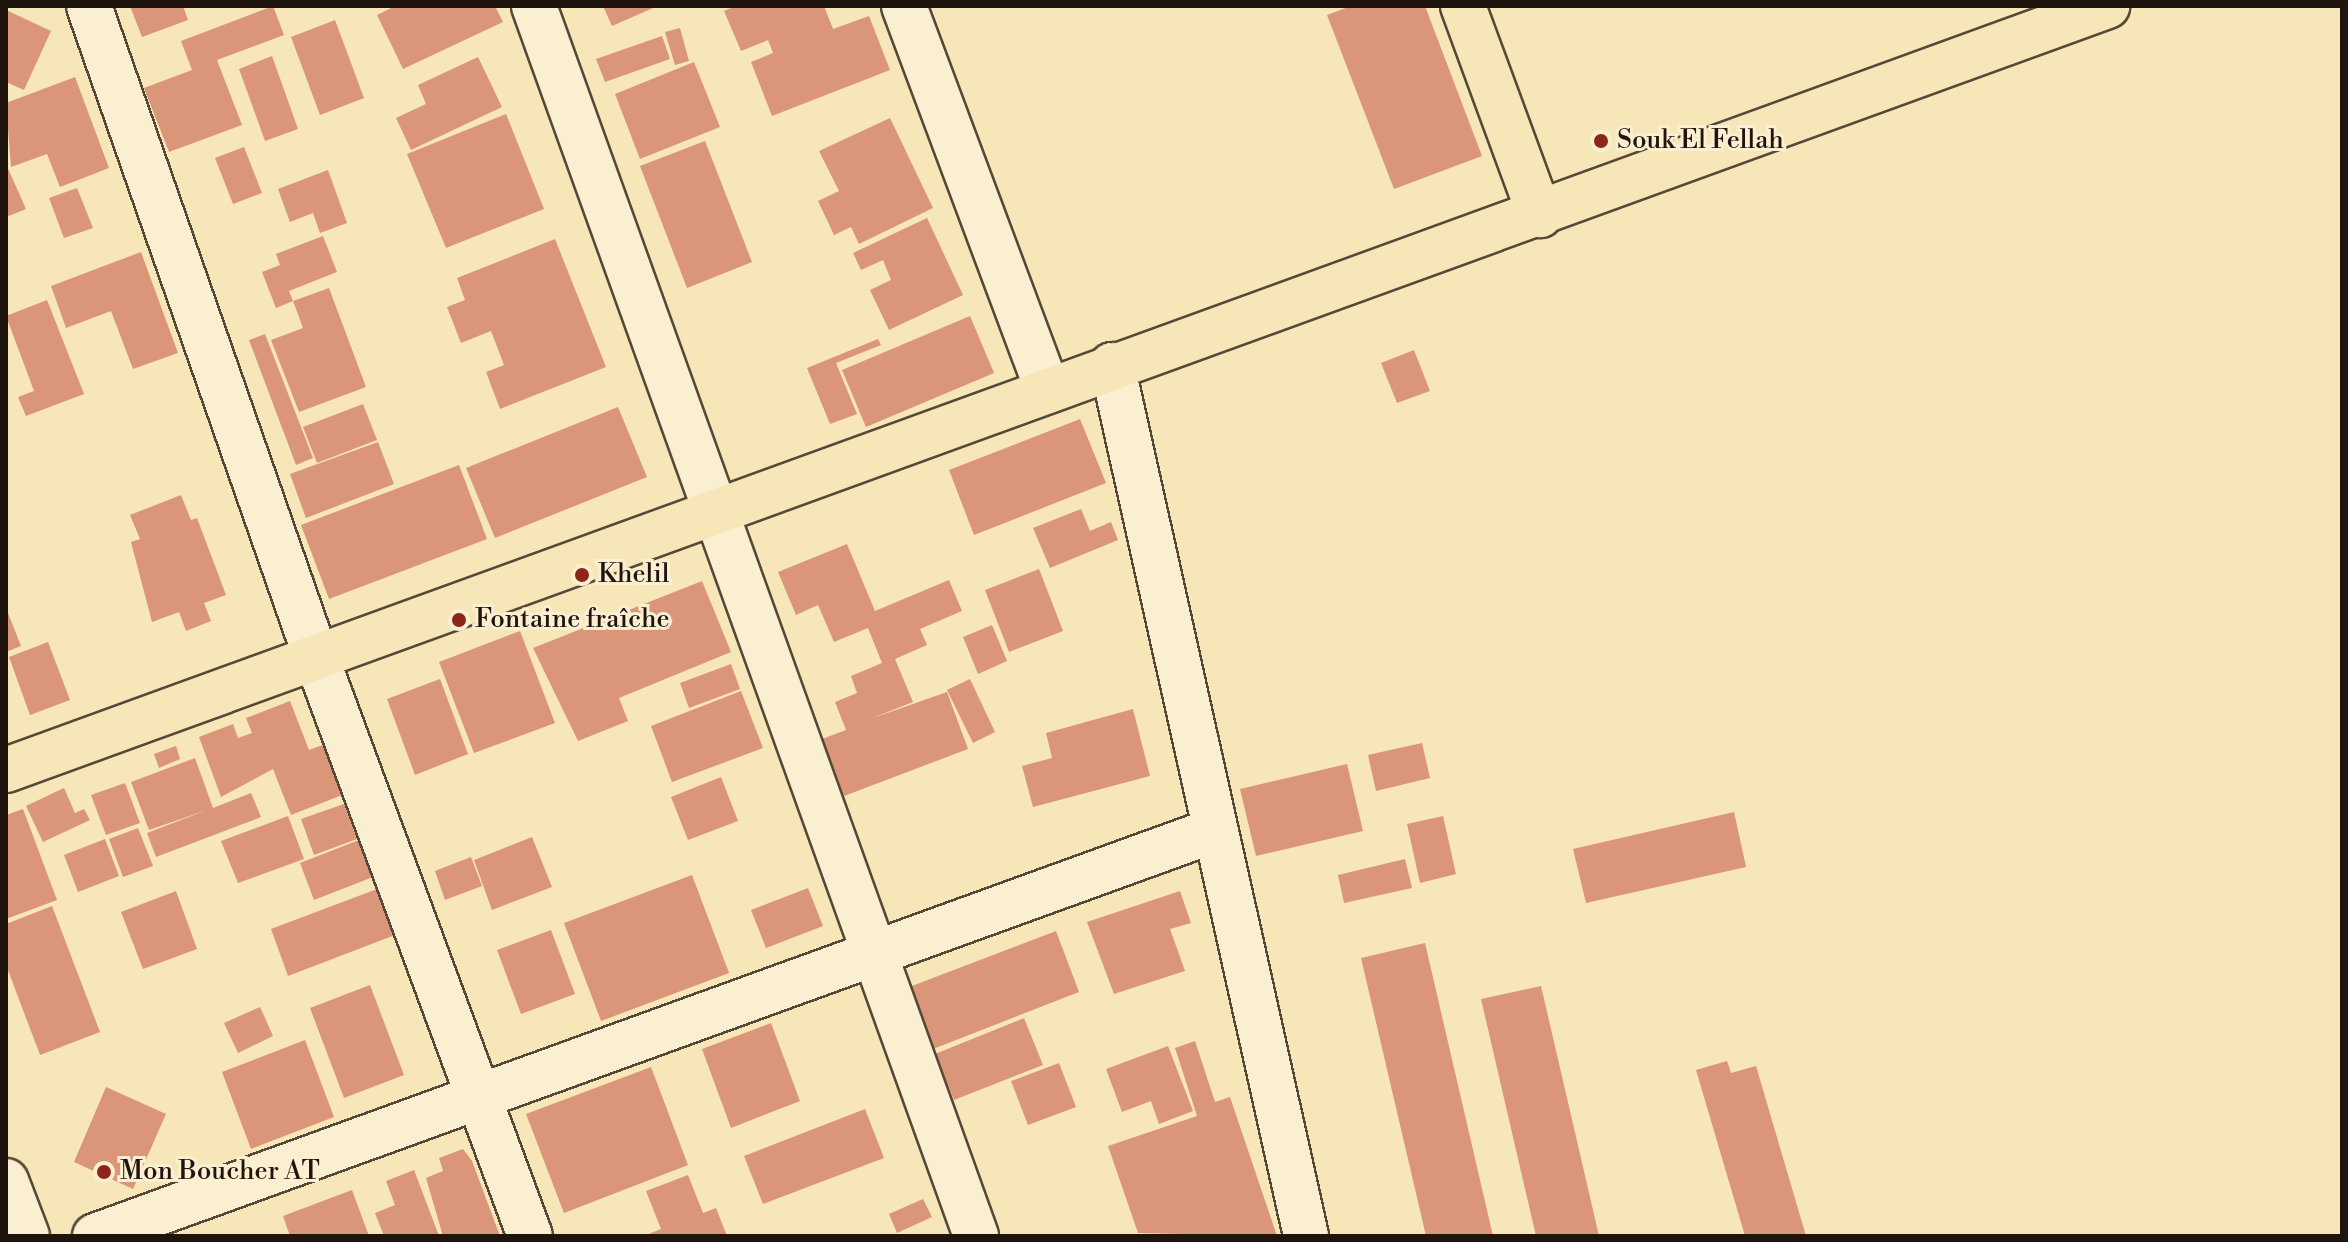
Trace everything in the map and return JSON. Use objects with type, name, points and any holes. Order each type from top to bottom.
[{"type":"main road","points":[[1463,6],[1540,215]]},
{"type":"main road","points":[[6,770],[719,508],[1048,391],[1112,365],[1540,215],[2107,6]]},
{"type":"street","points":[[89,6],[97,44],[316,657],[530,1236]]},
{"type":"street","points":[[534,6],[719,508],[976,1236]]},
{"type":"street","points":[[904,6],[1048,391]]},
{"type":"street","points":[[1112,365],[1306,1236]]},
{"type":"street","points":[[95,1236],[1215,830]]},
{"type":"street","points":[[6,1181],[27,1236]]},
{"type":"building","points":[[130,6],[183,6],[188,20],[142,37]]},
{"type":"building","points":[[273,6],[284,35],[217,60],[242,125],[169,152],[144,88],[192,70],[181,41]]},
{"type":"building","points":[[395,6],[495,6],[503,22],[403,69],[377,15]]},
{"type":"building","points":[[603,6],[652,6],[653,8],[612,26]]},
{"type":"building","points":[[736,6],[824,6],[833,29],[869,16],[890,70],[772,116],[751,62],[773,53],[768,40],[741,51],[724,11]]},
{"type":"building","points":[[1351,6],[1425,6],[1482,156],[1394,189],[1327,15]]},
{"type":"building","points":[[6,10],[51,31],[24,90],[6,82]]},
{"type":"building","points":[[335,20],[364,98],[320,115],[291,37]]},
{"type":"building","points":[[680,28],[689,61],[675,65],[665,32]]},
{"type":"building","points":[[662,36],[670,59],[605,82],[596,59]]},
{"type":"building","points":[[272,56],[298,129],[265,141],[239,69]]},
{"type":"building","points":[[478,57],[502,107],[411,150],[396,118],[426,104],[418,85]]},
{"type":"building","points":[[694,62],[720,127],[640,159],[615,94]]},
{"type":"building","points":[[75,77],[109,168],[60,187],[47,154],[11,167],[6,103]]},
{"type":"building","points":[[506,114],[544,209],[446,248],[407,154]]},
{"type":"building","points":[[890,118],[933,208],[859,244],[851,227],[834,235],[818,201],[839,191],[819,151]]},
{"type":"building","points":[[705,141],[752,262],[687,288],[640,166]]},
{"type":"building","points":[[244,147],[262,193],[233,204],[215,158]]},
{"type":"building","points":[[6,164],[26,209],[6,217]]},
{"type":"building","points":[[328,170],[347,223],[320,233],[313,213],[290,222],[278,189]]},
{"type":"building","points":[[77,188],[93,228],[64,238],[49,198]]},
{"type":"building","points":[[927,218],[963,295],[889,330],[870,290],[891,280],[883,260],[861,270],[853,253]]},
{"type":"building","points":[[323,236],[337,272],[289,291],[293,301],[276,308],[262,272],[280,265],[276,254]]},
{"type":"building","points":[[555,239],[606,367],[500,409],[486,372],[504,365],[491,331],[461,343],[447,307],[465,300],[457,278]]},
{"type":"building","points":[[141,252],[178,353],[133,369],[111,311],[66,328],[51,286]]},
{"type":"building","points":[[329,288],[366,387],[299,412],[271,340],[303,328],[293,301]]},
{"type":"building","points":[[47,300],[84,394],[26,416],[18,397],[34,391],[6,316]]},
{"type":"building","points":[[970,316],[994,373],[866,427],[842,370]]},
{"type":"building","points":[[265,334],[313,458],[296,465],[249,340]]},
{"type":"building","points":[[878,339],[881,345],[836,363],[857,414],[830,424],[807,368]]},
{"type":"building","points":[[1414,350],[1430,391],[1397,403],[1381,363]]},
{"type":"building","points":[[363,404],[377,440],[317,463],[303,427]]},
{"type":"building","points":[[618,407],[647,477],[495,538],[466,468]]},
{"type":"building","points":[[1080,419],[1106,483],[974,535],[949,470]]},
{"type":"building","points":[[378,442],[394,484],[306,518],[290,474]]},
{"type":"building","points":[[459,465],[487,539],[329,599],[301,525]]},
{"type":"building","points":[[181,495],[191,520],[197,518],[226,595],[204,603],[211,621],[186,631],[179,612],[152,622],[131,542],[140,539],[130,515]]},
{"type":"building","points":[[1081,509],[1090,531],[1111,522],[1118,540],[1050,568],[1033,528]]},
{"type":"building","points":[[847,544],[875,611],[949,580],[962,611],[920,629],[927,645],[895,659],[913,702],[870,719],[947,692],[968,749],[844,796],[822,739],[846,730],[835,702],[857,693],[851,676],[882,663],[868,628],[834,642],[818,605],[796,615],[778,572]]},
{"type":"building","points":[[1039,569],[1063,631],[1009,652],[985,590]]},
{"type":"building","points":[[702,581],[731,652],[619,698],[628,721],[578,741],[533,648]]},
{"type":"building","points":[[6,608],[21,646],[6,652]]},
{"type":"building","points":[[992,625],[1007,661],[978,674],[963,637]]},
{"type":"building","points":[[520,631],[555,723],[474,753],[439,662]]},
{"type":"building","points":[[48,642],[70,700],[30,715],[9,657]]},
{"type":"building","points":[[731,664],[740,689],[689,708],[680,683]]},
{"type":"building","points":[[440,679],[468,754],[415,775],[387,699]]},
{"type":"building","points":[[970,679],[995,732],[973,743],[947,690]]},
{"type":"building","points":[[741,691],[763,748],[672,782],[651,726]]},
{"type":"building","points":[[290,701],[309,750],[331,742],[350,792],[291,815],[273,769],[221,797],[199,737],[233,724],[238,738],[252,733],[246,718]]},
{"type":"building","points":[[1133,709],[1150,776],[1033,807],[1022,766],[1052,758],[1046,733]]},
{"type":"building","points":[[1422,743],[1430,778],[1376,791],[1368,755]]},
{"type":"building","points":[[176,746],[180,759],[159,768],[154,754]]},
{"type":"building","points":[[195,758],[213,808],[251,793],[261,817],[156,857],[147,833],[207,810],[149,830],[131,782]]},
{"type":"building","points":[[1347,764],[1363,831],[1256,856],[1240,789]]},
{"type":"building","points":[[721,777],[738,821],[688,840],[671,797]]},
{"type":"building","points":[[125,783],[140,823],[106,835],[91,795]]},
{"type":"building","points":[[64,788],[75,813],[84,809],[90,820],[43,842],[26,806]]},
{"type":"building","points":[[344,804],[357,839],[314,855],[301,819]]},
{"type":"building","points":[[23,809],[57,900],[6,919],[6,815]]},
{"type":"building","points":[[1734,812],[1746,867],[1586,903],[1573,849]]},
{"type":"building","points":[[288,816],[304,859],[238,883],[221,841]]},
{"type":"building","points":[[1443,816],[1456,874],[1420,883],[1407,824]]},
{"type":"building","points":[[138,828],[153,866],[123,877],[109,839]]},
{"type":"building","points":[[532,837],[552,887],[492,910],[474,860]]},
{"type":"building","points":[[105,839],[119,876],[78,892],[64,855]]},
{"type":"building","points":[[359,840],[373,877],[314,900],[300,863]]},
{"type":"building","points":[[471,857],[482,886],[445,900],[435,871]]},
{"type":"building","points":[[1405,859],[1412,888],[1344,903],[1338,875]]},
{"type":"building","points":[[692,875],[729,973],[601,1021],[564,923]]},
{"type":"building","points":[[808,888],[823,926],[766,948],[751,910]]},
{"type":"building","points":[[377,889],[395,935],[288,976],[271,929]]},
{"type":"building","points":[[176,891],[197,949],[143,969],[121,912]]},
{"type":"building","points":[[1180,891],[1191,923],[1170,929],[1185,971],[1114,994],[1087,922]]},
{"type":"building","points":[[52,906],[100,1032],[40,1055],[6,965],[6,924]]},
{"type":"building","points":[[551,930],[575,994],[521,1014],[497,950]]},
{"type":"building","points":[[1056,931],[1079,992],[928,1051],[904,989]]},
{"type":"building","points":[[1425,943],[1493,1236],[1426,1236],[1361,958]]},
{"type":"building","points":[[370,985],[404,1075],[344,1098],[310,1008]]},
{"type":"building","points":[[1541,986],[1599,1236],[1536,1236],[1481,999]]},
{"type":"building","points":[[260,1007],[273,1036],[238,1053],[224,1023]]},
{"type":"building","points":[[1024,1018],[1043,1065],[954,1100],[935,1054]]},
{"type":"building","points":[[771,1023],[800,1101],[731,1128],[702,1049]]},
{"type":"building","points":[[305,1040],[334,1117],[251,1149],[222,1072]]},
{"type":"building","points":[[1195,1041],[1215,1102],[1230,1097],[1277,1236],[1138,1233],[1108,1146],[1197,1116],[1175,1048]]},
{"type":"building","points":[[1168,1046],[1193,1111],[1159,1124],[1151,1101],[1122,1112],[1106,1069]]},
{"type":"building","points":[[1727,1061],[1731,1073],[1756,1066],[1806,1236],[1745,1236],[1696,1070]]},
{"type":"building","points":[[1059,1063],[1076,1107],[1028,1125],[1011,1081]]},
{"type":"building","points":[[651,1067],[688,1165],[564,1213],[526,1114]]},
{"type":"building","points":[[106,1087],[166,1114],[133,1189],[74,1162]]},
{"type":"building","points":[[865,1109],[884,1158],[763,1204],[744,1156]]},
{"type":"building","points":[[463,1149],[472,1161],[500,1236],[443,1236],[426,1178],[443,1171],[439,1158]]},
{"type":"building","points":[[414,1170],[439,1236],[384,1236],[375,1213],[395,1205],[386,1181]]},
{"type":"building","points":[[688,1175],[703,1213],[716,1208],[727,1236],[644,1236],[661,1229],[646,1191]]},
{"type":"building","points":[[352,1190],[369,1236],[290,1236],[283,1216]]},
{"type":"building","points":[[923,1199],[932,1217],[897,1233],[889,1214]]},
{"type":"place","name":"Souk El Fellah","points":[[1601,141]]},
{"type":"place","name":"Khelil","points":[[582,575]]},
{"type":"place","name":"Fontaine fraîche","points":[[459,620]]},
{"type":"place","name":"Mon Boucher AT","points":[[104,1172]]}]
